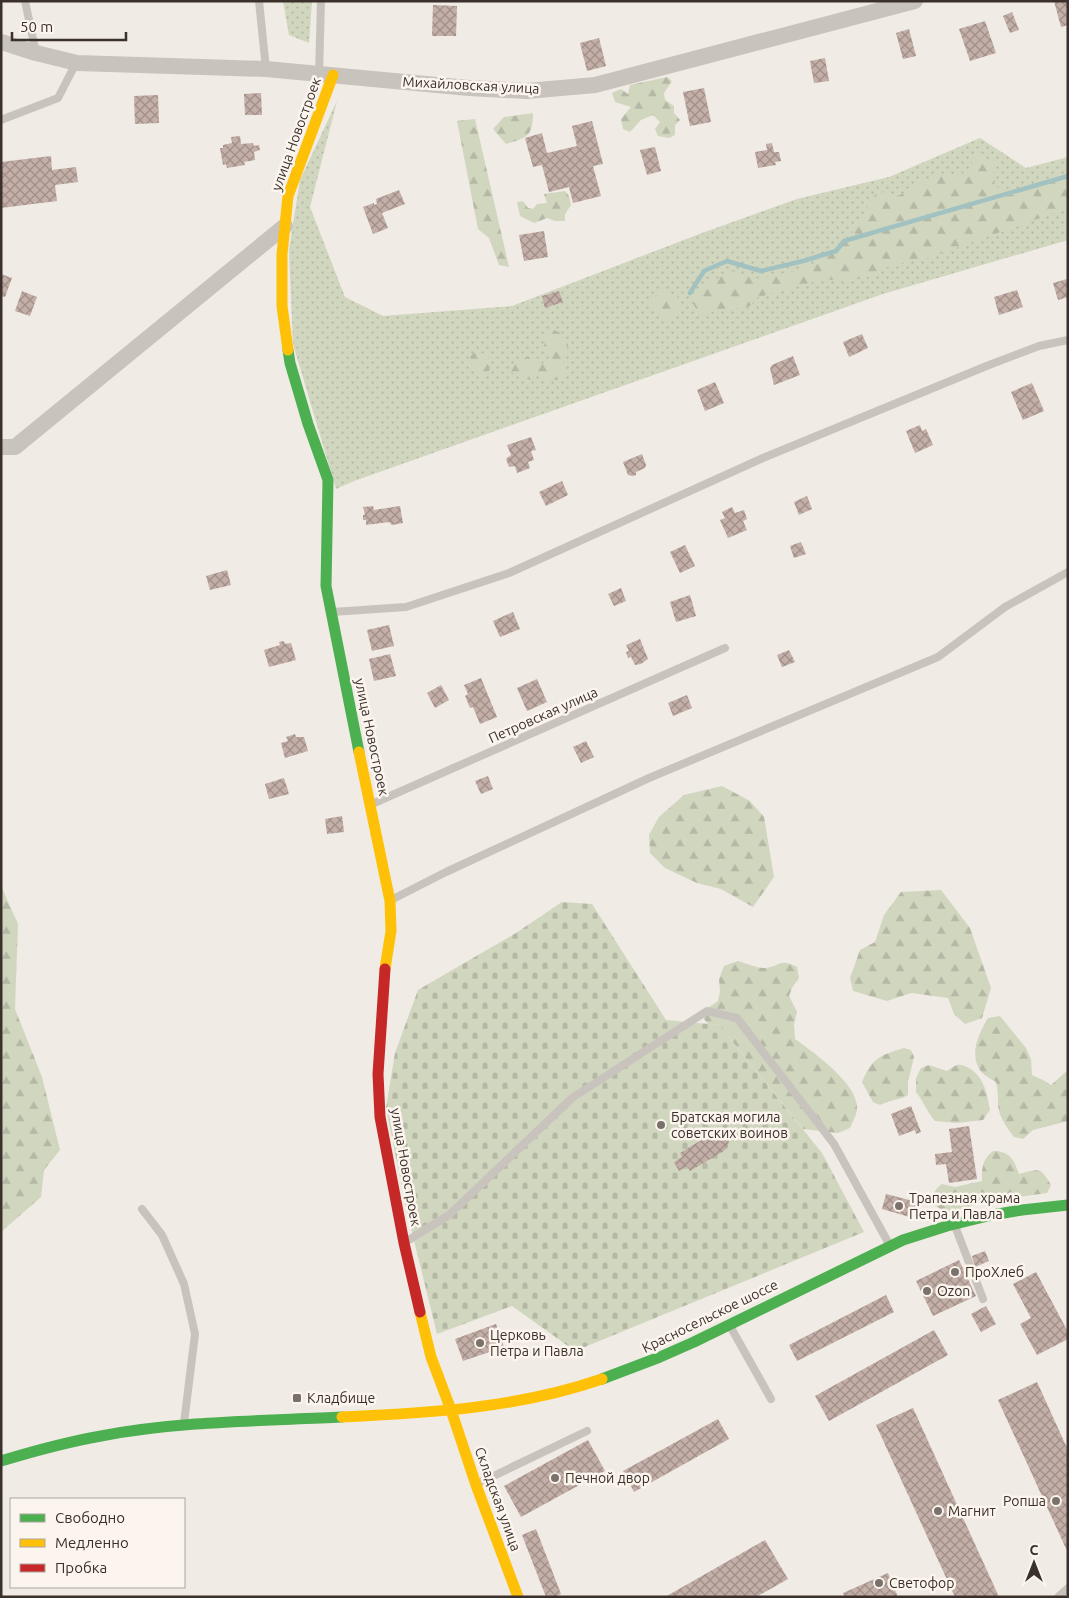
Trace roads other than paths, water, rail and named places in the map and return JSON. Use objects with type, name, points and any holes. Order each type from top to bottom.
[{"type":"street","name":"Михайловская улица","points":[[1,42],[36,53],[77,62],[266,69],[469,88],[527,91],[595,85],[915,1]]},
{"type":"street","name":"улица Новостроек","points":[[326,74],[288,196],[282,254],[282,306],[290,363],[308,424],[328,480],[326,586],[390,901],[391,931],[385,971],[378,1074],[380,1117],[404,1243],[431,1357],[451,1410]]},
{"type":"street","points":[[1,447],[15,447],[285,226]]},
{"type":"street","name":"Красносельское шоссе","points":[[1,1461],[29,1452],[120,1432],[184,1425],[355,1418],[451,1410],[488,1406],[551,1394],[610,1377],[662,1357],[890,1246],[954,1225],[1009,1211],[1068,1205]]},
{"type":"street","name":"Складская улица","points":[[451,1410],[476,1485],[518,1597]]},
{"type":"lane","points":[[25,1],[36,53]]},
{"type":"lane","points":[[259,1],[266,69]]},
{"type":"lane","points":[[321,1],[326,74]]},
{"type":"lane","points":[[1,120],[58,98],[77,62]]},
{"type":"lane","points":[[330,612],[406,607],[508,573],[763,458],[997,361],[1039,346],[1068,340]]},
{"type":"lane","points":[[390,901],[455,868],[649,778],[938,657],[1004,607],[1068,572]]},
{"type":"lane","name":"Петровская улица","points":[[370,804],[725,648]]},
{"type":"lane","points":[[404,1243],[449,1215],[572,1098],[708,1011],[737,1018],[744,1026],[834,1144],[890,1246]]},
{"type":"lane","points":[[142,1210],[162,1235],[184,1284],[195,1334],[184,1425]]},
{"type":"lane","points":[[954,1225],[983,1299]]},
{"type":"lane","points":[[729,1324],[770,1399]]},
{"type":"lane","points":[[476,1485],[587,1430]]},
{"type":"lane","points":[[1058,1597],[1067,1589]]},
{"type":"waterway","points":[[690,293],[704,271],[727,261],[761,271],[803,261],[836,251],[844,241],[1068,176]]},
{"type":"place","name":"Братская могила советских воинов","points":[[661,1125]]},
{"type":"place","name":"Трапезная храма Петра и Павла","points":[[899,1206]]},
{"type":"place","name":"ПроХлеб","points":[[955,1272]]},
{"type":"place","name":"Ozon","points":[[927,1291]]},
{"type":"place","name":"Церковь Петра и Павла","points":[[480,1343]]},
{"type":"place","name":"Кладбище","points":[[297,1398]]},
{"type":"place","name":"Печной двор","points":[[555,1478]]},
{"type":"place","name":"Ропша","points":[[1056,1501]]},
{"type":"place","name":"Магнит","points":[[938,1511]]},
{"type":"place","name":"Светофор","points":[[879,1583]]}]
